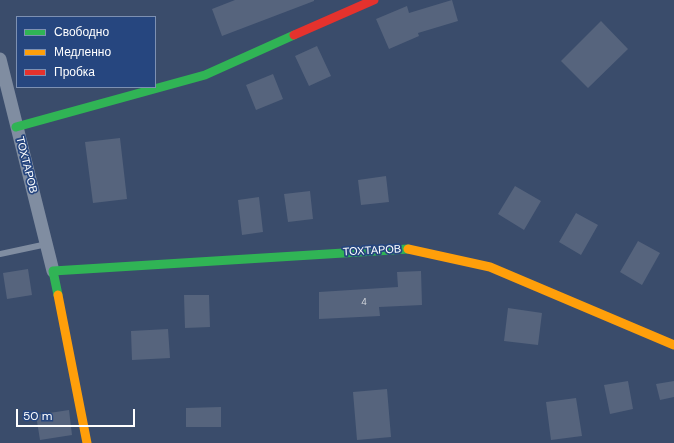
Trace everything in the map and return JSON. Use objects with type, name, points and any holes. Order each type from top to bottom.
[{"type":"street","points":[[16,127],[205,75],[374,0]]},
{"type":"street","name":"ТОХТАРОВ","points":[[0,59],[16,127],[47,244],[87,443]]},
{"type":"street","name":"ТОХТАРОВ","points":[[53,271],[406,249],[490,267],[674,345]]},
{"type":"lane","points":[[0,254],[47,244]]},
{"type":"building","points":[[235,0],[314,1],[222,36],[212,9]]},
{"type":"building","points":[[452,0],[458,21],[418,33],[419,36],[389,49],[376,19],[407,6],[409,13]]},
{"type":"building","points":[[601,21],[628,49],[588,88],[561,61]]},
{"type":"building","points":[[317,46],[331,76],[309,86],[295,56]]},
{"type":"building","points":[[273,74],[283,99],[256,110],[246,85]]},
{"type":"building","points":[[120,138],[127,199],[93,203],[85,142]]},
{"type":"building","points":[[386,176],[389,202],[361,205],[358,180]]},
{"type":"building","points":[[515,186],[541,201],[524,230],[498,214]]},
{"type":"building","points":[[310,191],[313,219],[288,222],[284,194]]},
{"type":"building","points":[[259,197],[263,232],[242,235],[238,200]]},
{"type":"building","points":[[576,213],[598,225],[581,255],[559,242]]},
{"type":"building","points":[[638,241],[660,253],[642,285],[620,272]]},
{"type":"building","points":[[28,269],[32,295],[7,299],[3,273]]},
{"type":"building","points":[[421,271],[422,305],[379,307],[380,316],[319,319],[319,292],[398,287],[397,272]]},
{"type":"building","points":[[184,295],[209,295],[210,327],[185,328]]},
{"type":"building","points":[[508,308],[542,313],[538,345],[504,341]]},
{"type":"building","points":[[168,329],[170,358],[132,360],[131,331]]},
{"type":"building","points":[[628,381],[633,409],[610,414],[604,385]]},
{"type":"building","points":[[674,381],[674,397],[660,400],[656,384]]},
{"type":"building","points":[[387,389],[391,437],[357,440],[353,392]]},
{"type":"building","points":[[576,398],[582,436],[551,440],[546,402]]},
{"type":"building","points":[[221,407],[221,427],[186,427],[186,408]]},
{"type":"building","points":[[69,410],[72,435],[40,440],[36,415]]},
{"type":"traffic: fast","points":[[16,127],[205,75],[294,35]]},
{"type":"traffic: fast","points":[[58,295],[53,271],[408,249]]},
{"type":"traffic: slow","points":[[408,249],[490,267],[674,345]]},
{"type":"traffic: slow","points":[[58,295],[87,443]]},
{"type":"traffic: jam","points":[[294,35],[374,0]]}]
